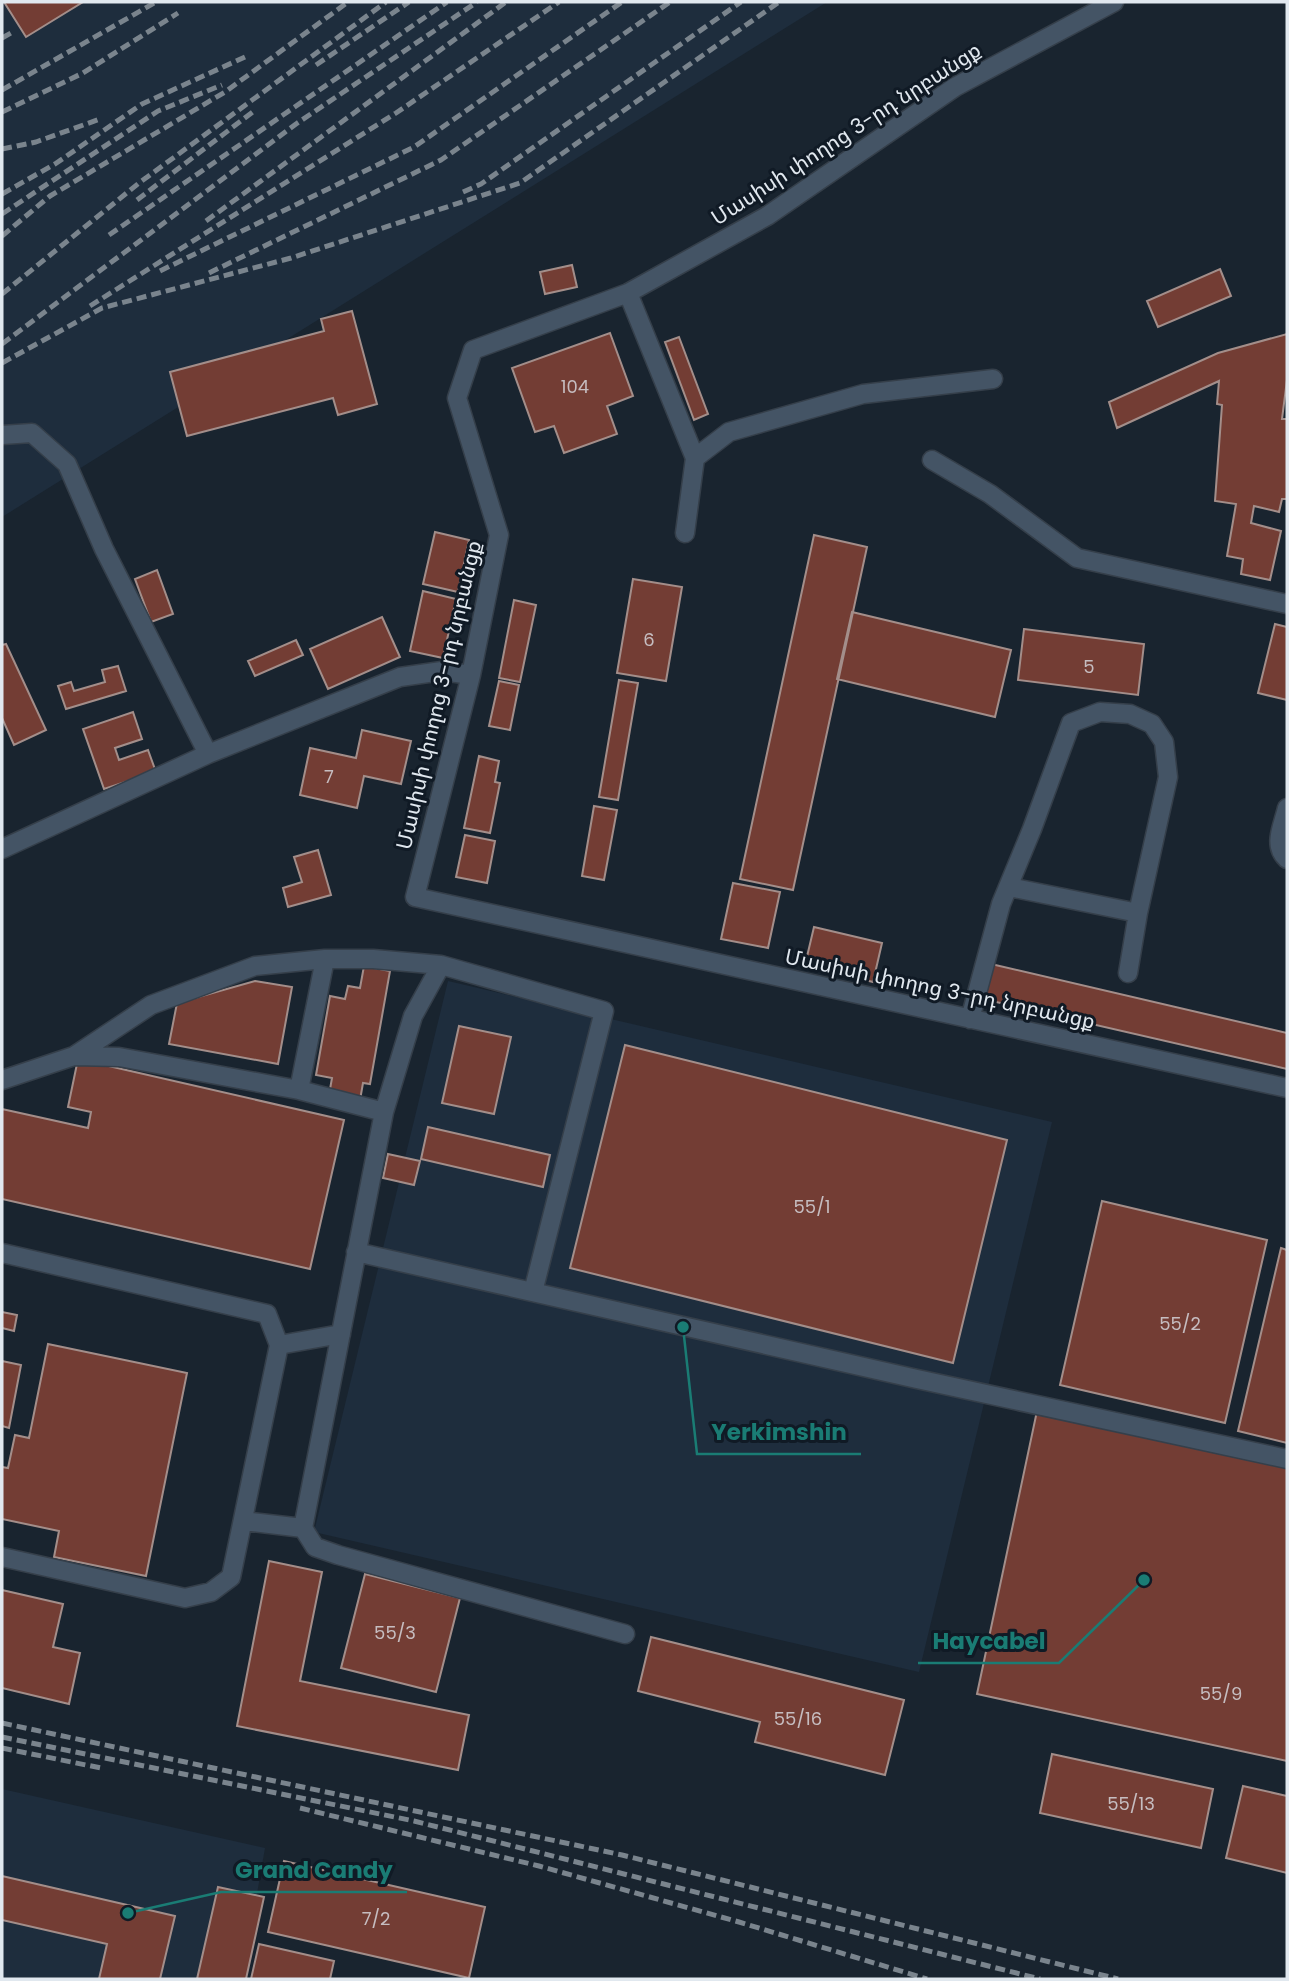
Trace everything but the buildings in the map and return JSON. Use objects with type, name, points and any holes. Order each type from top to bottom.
[{"type":"street","name":"Մասիսի փողոց 3-րդ նրբանցք","points":[[1114,2],[955,87],[767,216],[628,293],[473,350],[457,398],[499,535],[471,675],[415,897],[1287,1088]]},
{"type":"street","points":[[628,293],[695,458],[685,533]]},
{"type":"street","points":[[695,458],[729,432],[863,394],[993,379]]},
{"type":"street","points":[[2,435],[32,433],[67,464],[104,549],[208,754]]},
{"type":"street","points":[[932,460],[990,494],[1077,558],[1287,604]]},
{"type":"street","points":[[2,849],[208,754],[400,677],[442,671],[471,675]]},
{"type":"street","points":[[970,1018],[1001,904],[1072,723],[1100,712],[1130,713],[1152,724],[1164,742],[1168,777],[1128,973]]},
{"type":"street","points":[[1287,808],[1278,845],[1280,852],[1287,859]]},
{"type":"street","points":[[1009,887],[1138,914]]},
{"type":"street","points":[[299,1090],[325,958]]},
{"type":"street","points":[[2,1080],[74,1056],[151,1004],[255,965],[325,958],[441,965],[604,1011],[533,1292]]},
{"type":"street","points":[[441,965],[413,1016],[384,1112],[303,1528],[315,1547],[338,1555],[625,1633]]},
{"type":"street","points":[[74,1056],[119,1058],[299,1090],[384,1112]]},
{"type":"street","points":[[2,1252],[267,1314],[279,1345],[231,1577],[211,1592],[185,1598],[2,1557]]},
{"type":"street","points":[[356,1252],[917,1379],[1287,1459]]},
{"type":"street","points":[[279,1345],[341,1334]]},
{"type":"street","points":[[243,1521],[303,1528]]},
{"type":"shaded area","points":[[2,2],[827,2],[2,517]]},
{"type":"shaded area","points":[[448,981],[1052,1122],[919,1672],[314,1532]]},
{"type":"shaded area","points":[[2,1789],[265,1848],[242,1979],[2,1979]]},
{"type":"railway","points":[[2,90],[156,2]]},
{"type":"railway","points":[[2,236],[50,196],[225,92],[348,2]]},
{"type":"railway","points":[[2,294],[139,183],[386,2]]},
{"type":"railway","points":[[316,65],[409,2]]},
{"type":"railway","points":[[109,235],[447,2]]},
{"type":"railway","points":[[2,344],[296,124],[477,2]]},
{"type":"railway","points":[[206,221],[506,2]]},
{"type":"railway","points":[[90,306],[396,113],[559,2]]},
{"type":"railway","points":[[160,271],[414,147],[622,2]]},
{"type":"railway","points":[[209,273],[441,160],[670,2]]},
{"type":"railway","points":[[463,192],[481,184],[741,2]]},
{"type":"railway","points":[[2,363],[102,308],[291,258],[520,183],[779,2]]},
{"type":"railway","points":[[2,112],[83,73],[178,13]]},
{"type":"railway","points":[[2,38],[11,33]]},
{"type":"railway","points":[[2,194],[55,164],[142,104],[245,57]]},
{"type":"railway","points":[[2,214],[158,111],[222,85]]},
{"type":"railway","points":[[137,200],[254,111]]},
{"type":"railway","points":[[2,149],[36,142],[100,119]]},
{"type":"railway","points":[[2,1723],[622,1855],[1118,1979]]},
{"type":"railway","points":[[2,1737],[414,1821],[1040,1979]]},
{"type":"railway","points":[[2,1748],[101,1768]]},
{"type":"railway","points":[[300,1808],[539,1866],[739,1922],[927,1979]]},
{"type":"place","name":"Yerkimshin","points":[[683,1327]]},
{"type":"place","name":"Haycabel","points":[[1144,1580]]},
{"type":"place","name":"Grand Candy","points":[[128,1913]]}]
